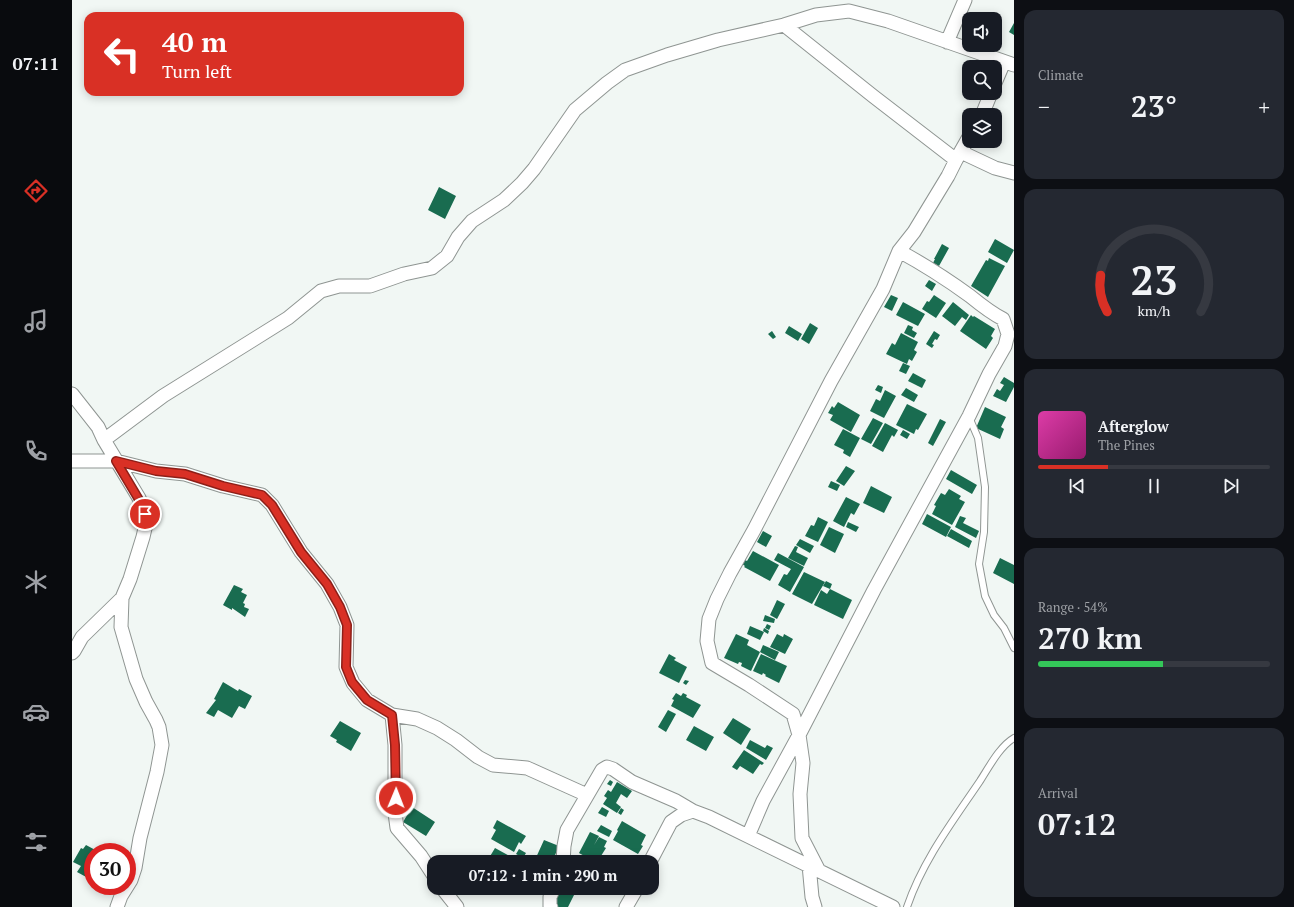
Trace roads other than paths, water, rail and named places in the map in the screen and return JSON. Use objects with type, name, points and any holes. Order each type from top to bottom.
[{"type":"street","points":[[947,42],[965,0]]},
{"type":"street","points":[[104,440],[163,396],[288,318],[321,291],[339,286],[370,286],[404,274],[432,268],[447,256],[458,237],[472,221],[504,200],[522,183],[534,169],[574,110],[624,70],[667,55],[718,40],[784,25],[816,15],[849,11],[888,21],[1009,64],[1002,74]]},
{"type":"street","points":[[784,25],[873,96],[958,156],[1014,173]]},
{"type":"street","points":[[815,907],[812,897],[814,868],[802,838],[800,794],[803,763],[799,735],[793,714],[712,663],[707,641],[709,619],[730,573],[754,530],[831,381],[883,289],[899,251],[914,232],[948,176],[963,148]]},
{"type":"street","points":[[748,836],[762,801],[799,735],[874,590],[969,416],[989,374],[1005,346],[1009,322],[988,311],[969,296],[899,251]]},
{"type":"street","points":[[72,394],[98,427],[138,498],[145,514],[146,524],[130,579],[122,598],[121,627],[138,684],[159,727],[162,745],[158,772],[140,838],[135,868],[131,880],[121,896],[117,907]]},
{"type":"street","points":[[72,461],[116,461],[156,471],[185,474],[223,486],[262,495],[272,505],[301,552],[327,584],[340,607],[347,625],[346,667],[352,682],[367,700],[392,715],[417,720],[437,728],[478,757],[493,765],[527,768],[587,795]]},
{"type":"street","points":[[72,652],[82,637],[122,598]]},
{"type":"street","points":[[392,715],[395,745],[395,813],[397,828],[427,865]]},
{"type":"street","points":[[563,855],[567,830],[602,770],[607,767],[613,769],[632,782],[676,801],[693,811],[709,817],[893,907]]},
{"type":"street","points":[[654,855],[671,822],[681,815],[693,811]]},
{"type":"street","points":[[448,895],[457,907]]},
{"type":"street","points":[[551,895],[551,907]]},
{"type":"street","points":[[626,907],[633,895]]},
{"type":"lane","points":[[969,416],[978,438],[985,487],[984,532],[979,564],[985,596],[994,615],[1004,628],[1014,648]]},
{"type":"lane","points":[[907,907],[915,885],[943,834],[996,757],[1006,744],[1014,738]]}]
